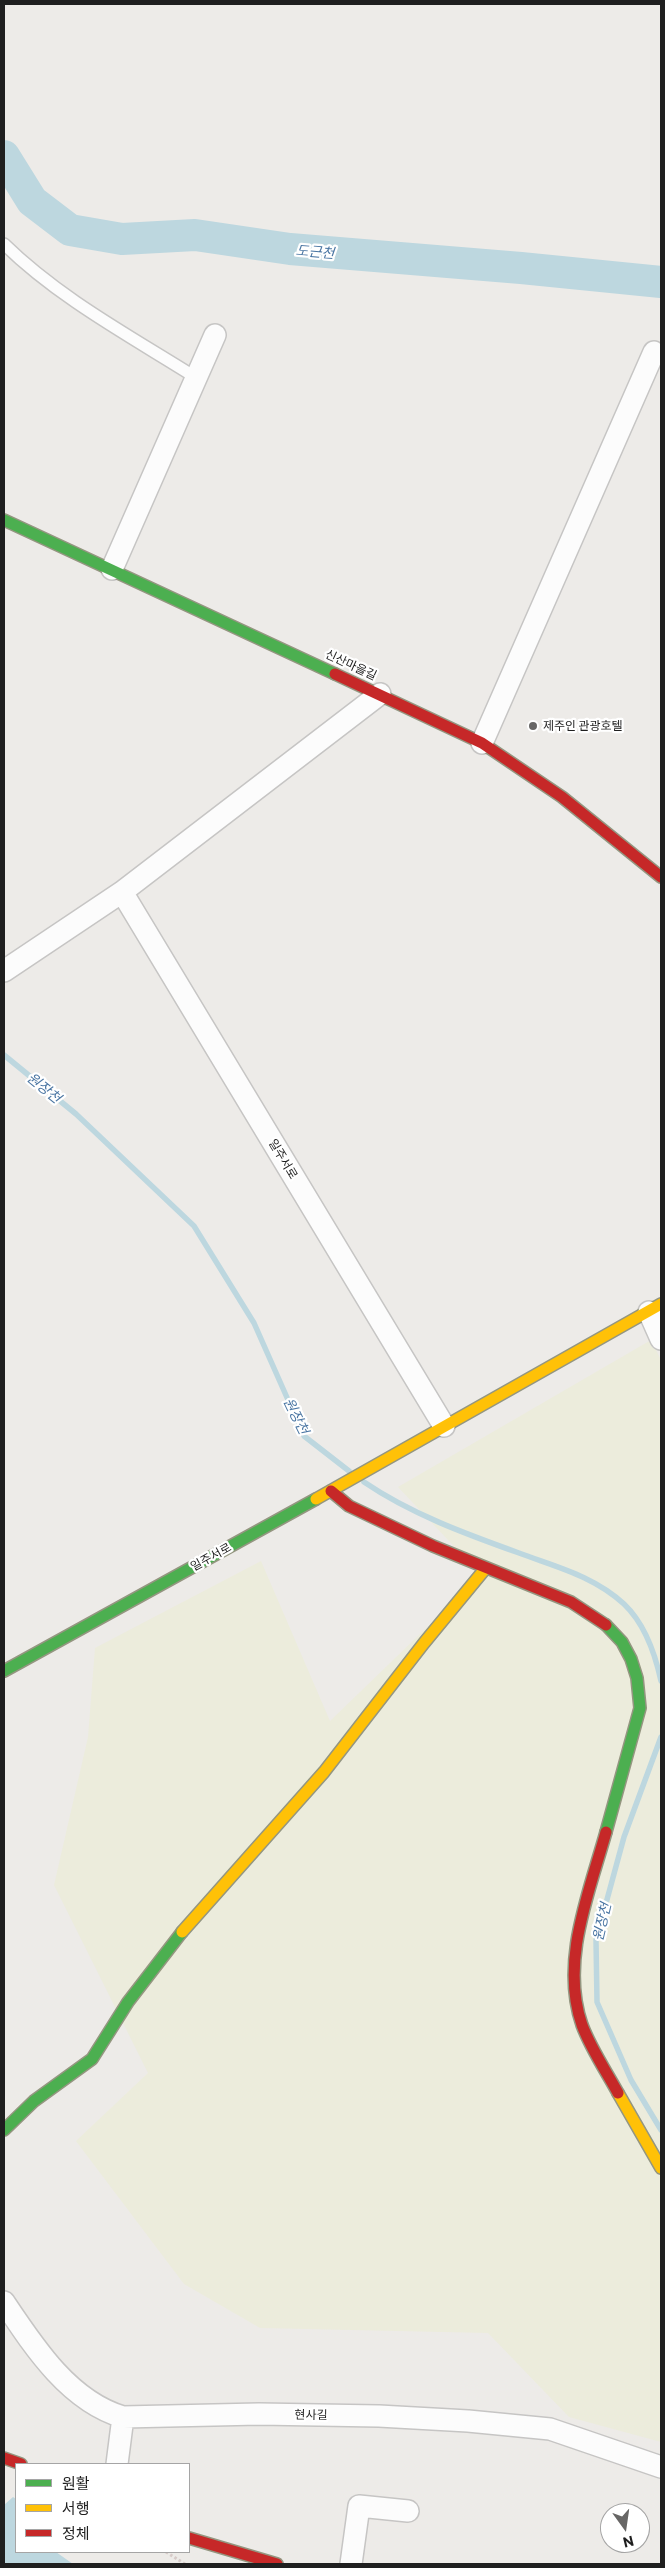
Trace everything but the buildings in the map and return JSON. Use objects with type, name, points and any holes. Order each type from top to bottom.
[{"type":"street","points":[[112,569],[215,335]]},
{"type":"street","points":[[482,743],[654,352]]},
{"type":"street","name":"신산마을길","points":[[4,520],[482,743],[562,797],[661,877]]},
{"type":"street","points":[[4,971],[122,892],[380,694]]},
{"type":"street","name":"일주서로","points":[[122,892],[444,1426]]},
{"type":"street","points":[[655,1308],[661,1339]]},
{"type":"street","name":"일주서로","points":[[4,1671],[331,1491],[655,1308]]},
{"type":"street","points":[[331,1491],[349,1506],[485,1569],[559,1598],[602,1621],[631,1657],[640,1692],[637,1724],[579,1928],[574,1957],[573,1990],[575,2004],[588,2039],[661,2168]]},
{"type":"street","points":[[4,2130],[34,2101],[92,2059],[128,2002],[175,1940],[324,1772],[424,1643],[485,1569]]},
{"type":"street","name":"현사길","points":[[4,2302],[25,2335],[62,2378],[90,2403],[107,2412],[123,2417],[259,2414],[379,2416],[468,2421],[550,2429],[661,2467]]},
{"type":"street","points":[[117,2463],[123,2417]]},
{"type":"street","points":[[4,2458],[18,2463]]},
{"type":"street","points":[[351,2564],[359,2506],[408,2511]]},
{"type":"street","points":[[190,2538],[277,2564]]},
{"type":"lane","points":[[4,244],[26,265],[68,295],[195,377]]},
{"type":"path","points":[[168,2553],[185,2564]]},
{"type":"green space","points":[[651,1340],[661,1360],[661,2442],[569,2417],[488,2333],[260,2328],[184,2284],[76,2141],[148,2073],[54,1885],[88,1737],[95,1648],[261,1561],[330,1721],[481,1575],[398,1487]]},
{"type":"water","points":[[13,2497],[15,2498],[15,2553],[57,2553],[73,2564],[4,2564],[4,2505]]},
{"type":"waterway","name":"도근천","points":[[4,156],[32,201],[70,230],[122,239],[195,235],[290,249],[521,268],[661,282]]},
{"type":"waterway","name":"원장천","points":[[4,1055],[76,1114],[194,1226],[254,1323],[304,1436],[349,1471]]},
{"type":"waterway","name":"원장천","points":[[364,1482],[420,1514],[574,1573],[612,1594],[624,1604],[638,1621],[656,1660],[661,1681]]},
{"type":"waterway","name":"원장천","points":[[661,1737],[624,1837],[596,1940],[597,2002],[631,2080],[661,2130]]},
{"type":"traffic: fast","points":[[4,520],[335,674]]},
{"type":"traffic: fast","points":[[4,1671],[316,1499]]},
{"type":"traffic: fast","points":[[606,1625],[622,1642],[631,1659],[637,1678],[640,1708],[606,1832]]},
{"type":"traffic: fast","points":[[4,2130],[34,2101],[92,2059],[128,2002],[182,1932]]},
{"type":"traffic: slow","points":[[316,1499],[661,1304]]},
{"type":"traffic: slow","points":[[182,1932],[324,1772],[424,1643],[485,1569]]},
{"type":"traffic: slow","points":[[618,2093],[661,2168]]},
{"type":"traffic: jam","points":[[335,674],[482,743],[562,797],[661,877]]},
{"type":"traffic: jam","points":[[331,1491],[349,1506],[433,1546],[571,1602],[606,1625]]},
{"type":"traffic: jam","points":[[606,1832],[579,1928],[575,1952],[574,1977],[576,2001],[582,2025],[594,2051],[618,2093]]},
{"type":"traffic: jam","points":[[4,2458],[18,2463]]},
{"type":"traffic: jam","points":[[190,2538],[277,2564]]},
{"type":"place","name":"제주인 관광호텔","points":[[533,726]]}]
